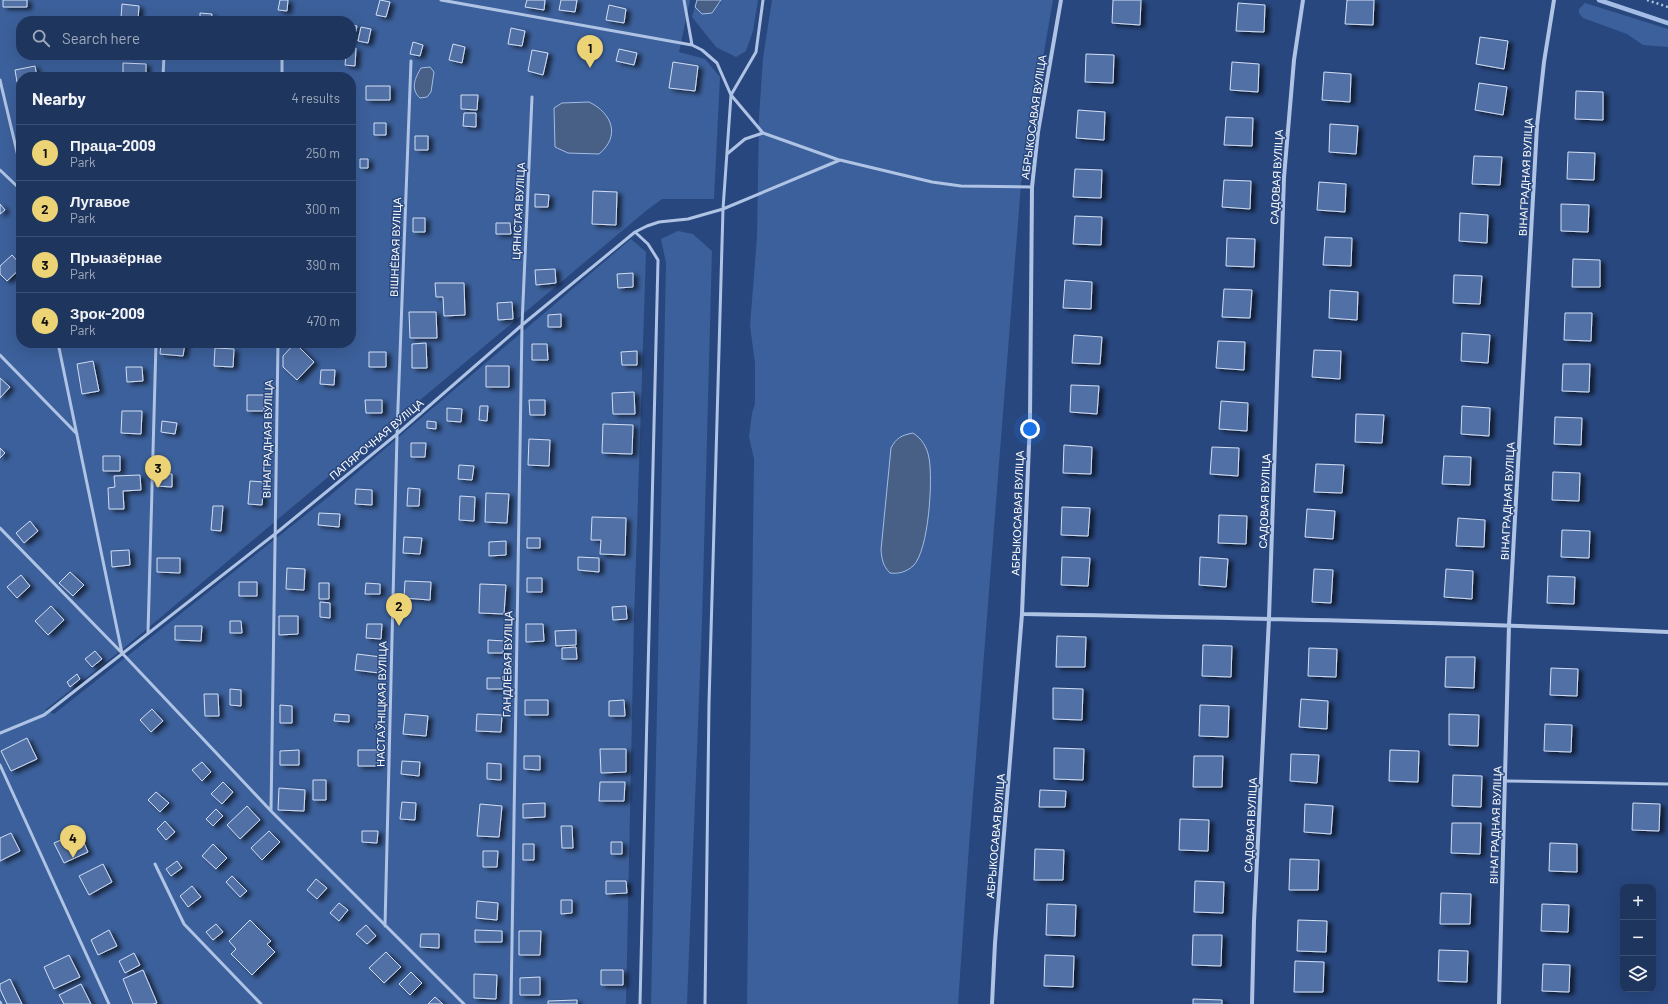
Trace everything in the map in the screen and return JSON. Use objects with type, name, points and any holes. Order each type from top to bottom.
[{"type":"street","name":"АБРЫКОСАВАЯ ВУЛІЦА","points":[[992,1004],[995,943],[1022,614],[1030,420],[1032,187],[1039,126],[1061,0]]},
{"type":"street","name":"САДОВАЯ ВУЛІЦА","points":[[1252,1004],[1254,921],[1269,618],[1285,170],[1294,60],[1303,0]]},
{"type":"street","name":"ВІНАГРАДНАЯ ВУЛІЦА","points":[[1499,1004],[1509,625],[1537,126],[1544,62],[1554,0]]},
{"type":"street","points":[[1022,614],[1269,618],[1509,625],[1668,632]]},
{"type":"lane","points":[[441,0],[692,45],[702,50],[717,63],[732,95],[763,133],[840,160],[932,182],[961,186],[1032,187]]},
{"type":"lane","points":[[684,0],[692,45]]},
{"type":"lane","points":[[705,1004],[709,703],[723,209],[732,95],[756,52],[764,0]]},
{"type":"lane","points":[[163,72],[164,60]]},
{"type":"lane","points":[[282,60],[282,72]]},
{"type":"lane","name":"ВІШНЁВАЯ ВУЛІЦА","points":[[397,434],[411,61]]},
{"type":"lane","points":[[0,80],[16,147]]},
{"type":"lane","name":"ЦЯНІСТАЯ ВУЛІЦА","points":[[522,325],[532,97]]},
{"type":"lane","points":[[727,154],[744,139],[763,133]]},
{"type":"lane","name":"ПАПЯРОЧНАЯ ВУЛІЦА","points":[[0,733],[44,715],[274,534],[397,434],[522,325],[635,232],[659,222],[688,219],[723,209],[840,160]]},
{"type":"lane","points":[[0,170],[16,185]]},
{"type":"lane","points":[[635,232],[648,244],[658,260],[640,1004]]},
{"type":"lane","name":"ГАНДЛЁВАЯ ВУЛІЦА","points":[[511,1004],[522,325]]},
{"type":"lane","points":[[59,348],[122,653]]},
{"type":"lane","points":[[148,633],[156,348]]},
{"type":"lane","name":"ВІНАГРАДНАЯ ВУЛІЦА","points":[[271,811],[278,348]]},
{"type":"lane","points":[[0,355],[77,434]]},
{"type":"lane","name":"НАСТАЎНІЦКАЯ ВУЛІЦА","points":[[385,926],[397,434]]},
{"type":"lane","points":[[0,528],[122,653],[271,811],[464,1004]]},
{"type":"lane","points":[[0,765],[109,1004]]},
{"type":"lane","points":[[1506,781],[1668,784]]},
{"type":"lane","points":[[156,864],[184,924],[261,1004]]},
{"type":"path","points":[[1647,0],[1668,7]]},
{"type":"shaded area","points":[[0,0],[690,0],[679,52],[705,59],[720,77],[714,199],[662,199],[647,210],[124,648],[45,710],[54,714],[332,494],[631,239],[646,252],[634,620],[626,1004],[0,1004]]},
{"type":"shaded area","points":[[697,0],[721,0],[712,13],[702,14],[695,7]]},
{"type":"shaded area","points":[[721,0],[758,0],[753,31],[746,51],[736,57],[716,47],[692,17],[695,7],[702,14],[721,3]]},
{"type":"shaded area","points":[[772,0],[1053,0],[1021,184],[958,1004],[747,1004],[754,459],[749,437],[752,413],[755,404],[755,363],[750,326],[757,237],[759,117],[763,58]]},
{"type":"shaded area","points":[[1585,3],[1668,29],[1668,47],[1643,45],[1627,34],[1583,18],[1579,13],[1579,9]]},
{"type":"shaded area","points":[[430,67],[434,72],[431,92],[427,97],[420,98],[415,91],[414,83],[421,68]]},
{"type":"shaded area","points":[[589,102],[603,112],[611,125],[612,133],[606,147],[599,154],[568,153],[555,147],[554,108],[562,103]]},
{"type":"shaded area","points":[[678,231],[693,234],[712,251],[702,623],[687,1004],[651,1004],[666,263],[661,239]]},
{"type":"shaded area","points":[[913,433],[924,444],[929,458],[930,497],[926,531],[923,546],[913,566],[902,572],[890,573],[883,563],[881,550],[891,448],[900,438]]},
{"type":"building","points":[[3,0],[27,0],[27,7],[3,7]]},
{"type":"building","points":[[280,0],[288,0],[287,11],[278,10]]},
{"type":"building","points":[[380,0],[390,2],[386,17],[376,15]]},
{"type":"building","points":[[527,0],[545,0],[544,10],[525,7]]},
{"type":"building","points":[[561,0],[577,0],[575,12],[559,10]]},
{"type":"building","points":[[1113,0],[1141,0],[1140,25],[1112,23]]},
{"type":"building","points":[[1347,0],[1374,0],[1373,25],[1345,24]]},
{"type":"building","points":[[1238,3],[1265,5],[1264,32],[1236,31]]},
{"type":"building","points":[[122,4],[139,6],[138,16],[121,16]]},
{"type":"building","points":[[609,5],[626,9],[624,23],[606,20]]},
{"type":"building","points":[[200,13],[212,14],[212,16],[200,16]]},
{"type":"building","points":[[361,27],[371,29],[368,43],[358,41]]},
{"type":"building","points":[[511,28],[525,31],[522,46],[508,44]]},
{"type":"building","points":[[1480,37],[1508,41],[1504,69],[1476,64]]},
{"type":"building","points":[[413,42],[423,45],[420,56],[410,54]]},
{"type":"building","points":[[453,44],[465,47],[462,63],[449,60]]},
{"type":"building","points":[[619,49],[637,53],[634,65],[616,61]]},
{"type":"building","points":[[532,50],[548,53],[543,75],[528,71]]},
{"type":"building","points":[[1086,54],[1114,55],[1113,83],[1085,82]]},
{"type":"building","points":[[346,60],[355,60],[355,66],[345,65]]},
{"type":"building","points":[[673,62],[698,66],[695,91],[669,88]]},
{"type":"building","points":[[1232,62],[1259,64],[1258,92],[1230,90]]},
{"type":"building","points":[[123,63],[146,64],[146,72],[123,72]]},
{"type":"building","points":[[35,66],[36,72],[16,72],[16,76],[15,70]]},
{"type":"building","points":[[1324,72],[1351,74],[1350,102],[1322,100]]},
{"type":"building","points":[[1479,83],[1507,87],[1503,115],[1475,110]]},
{"type":"building","points":[[366,86],[390,86],[390,100],[366,100]]},
{"type":"building","points":[[1576,91],[1603,92],[1603,120],[1575,119]]},
{"type":"building","points":[[461,95],[478,95],[477,110],[461,109]]},
{"type":"building","points":[[1078,110],[1105,112],[1104,140],[1076,138]]},
{"type":"building","points":[[464,113],[476,113],[476,127],[463,126]]},
{"type":"building","points":[[1226,117],[1253,118],[1252,146],[1224,145]]},
{"type":"building","points":[[374,123],[386,123],[386,135],[374,135]]},
{"type":"building","points":[[1330,124],[1358,126],[1356,154],[1329,152]]},
{"type":"building","points":[[415,136],[428,136],[428,150],[415,150]]},
{"type":"building","points":[[1568,152],[1595,153],[1594,180],[1567,179]]},
{"type":"building","points":[[1474,156],[1502,157],[1500,185],[1472,184]]},
{"type":"building","points":[[360,159],[368,159],[368,168],[360,168]]},
{"type":"building","points":[[1075,169],[1102,170],[1101,198],[1073,197]]},
{"type":"building","points":[[1224,180],[1251,181],[1250,209],[1222,207]]},
{"type":"building","points":[[1319,182],[1346,184],[1345,212],[1317,210]]},
{"type":"building","points":[[593,191],[617,192],[616,225],[592,224]]},
{"type":"building","points":[[535,194],[549,195],[548,207],[535,207]]},
{"type":"building","points":[[0,204],[5,210],[0,214]]},
{"type":"building","points":[[1561,204],[1589,205],[1588,232],[1561,231]]},
{"type":"building","points":[[1460,213],[1488,215],[1487,243],[1459,241]]},
{"type":"building","points":[[1075,216],[1102,217],[1101,245],[1073,244]]},
{"type":"building","points":[[413,218],[425,218],[425,232],[413,232]]},
{"type":"building","points":[[496,223],[510,223],[511,234],[496,234]]},
{"type":"building","points":[[1325,237],[1352,238],[1351,266],[1323,265]]},
{"type":"building","points":[[1227,238],[1255,239],[1254,267],[1226,266]]},
{"type":"building","points":[[12,255],[16,259],[16,273],[7,281],[0,274],[0,266]]},
{"type":"building","points":[[1573,259],[1600,260],[1600,287],[1572,287]]},
{"type":"building","points":[[555,269],[556,283],[536,285],[535,270]]},
{"type":"building","points":[[633,273],[633,287],[618,288],[617,274]]},
{"type":"building","points":[[1454,275],[1482,276],[1480,304],[1453,303]]},
{"type":"building","points":[[1065,280],[1092,282],[1091,309],[1063,308]]},
{"type":"building","points":[[435,283],[464,283],[465,315],[444,316],[443,297],[436,297]]},
{"type":"building","points":[[1224,289],[1252,290],[1250,318],[1222,317]]},
{"type":"building","points":[[1330,290],[1358,292],[1357,320],[1329,318]]},
{"type":"building","points":[[512,302],[513,319],[498,320],[497,303]]},
{"type":"building","points":[[409,312],[436,312],[437,338],[410,338]]},
{"type":"building","points":[[1565,313],[1592,313],[1591,341],[1564,340]]},
{"type":"building","points":[[561,314],[561,327],[548,327],[548,315]]},
{"type":"building","points":[[1462,333],[1490,335],[1488,363],[1461,361]]},
{"type":"building","points":[[1074,335],[1102,337],[1100,364],[1072,363]]},
{"type":"building","points":[[1218,341],[1245,342],[1244,370],[1216,368]]},
{"type":"building","points":[[426,343],[427,368],[412,368],[412,344]]},
{"type":"building","points":[[532,344],[547,344],[548,360],[532,360]]},
{"type":"building","points":[[161,348],[184,348],[183,356],[160,354]]},
{"type":"building","points":[[215,348],[234,349],[233,367],[214,366]]},
{"type":"building","points":[[290,348],[300,348],[314,362],[297,380],[283,367],[283,356]]},
{"type":"building","points":[[1314,350],[1341,351],[1340,379],[1312,377]]},
{"type":"building","points":[[637,351],[637,365],[622,365],[621,352]]},
{"type":"building","points":[[369,352],[386,352],[386,367],[369,367]]},
{"type":"building","points":[[93,361],[99,391],[82,394],[77,364]]},
{"type":"building","points":[[1563,364],[1590,364],[1589,392],[1562,391]]},
{"type":"building","points":[[486,366],[509,366],[509,387],[486,387]]},
{"type":"building","points":[[126,367],[142,367],[143,381],[127,382]]},
{"type":"building","points":[[321,370],[335,370],[334,385],[320,384]]},
{"type":"building","points":[[0,378],[10,387],[0,398]]},
{"type":"building","points":[[1071,385],[1099,386],[1097,414],[1070,412]]},
{"type":"building","points":[[634,392],[635,414],[613,414],[612,393]]},
{"type":"building","points":[[247,395],[264,395],[264,411],[247,411]]},
{"type":"building","points":[[365,400],[382,400],[382,413],[366,413]]},
{"type":"building","points":[[529,400],[545,400],[545,415],[530,415]]},
{"type":"building","points":[[1221,401],[1248,403],[1247,431],[1219,429]]},
{"type":"building","points":[[480,406],[488,406],[487,421],[479,420]]},
{"type":"building","points":[[1462,406],[1490,408],[1489,436],[1461,434]]},
{"type":"building","points":[[447,408],[462,409],[461,422],[447,421]]},
{"type":"building","points":[[122,411],[142,411],[141,434],[121,433]]},
{"type":"building","points":[[1356,414],[1384,415],[1382,443],[1355,442]]},
{"type":"building","points":[[1555,417],[1582,418],[1581,445],[1554,444]]},
{"type":"building","points":[[162,421],[177,423],[175,434],[161,432]]},
{"type":"building","points":[[427,421],[436,422],[436,429],[427,428]]},
{"type":"building","points":[[603,424],[633,425],[632,454],[602,453]]},
{"type":"building","points":[[529,439],[550,440],[549,466],[528,465]]},
{"type":"building","points":[[411,443],[426,443],[425,457],[411,457]]},
{"type":"building","points":[[1064,445],[1092,447],[1091,474],[1063,473]]},
{"type":"building","points":[[1212,447],[1239,448],[1238,476],[1210,474]]},
{"type":"building","points":[[0,448],[5,453],[0,458]]},
{"type":"building","points":[[103,456],[120,456],[120,471],[103,471]]},
{"type":"building","points":[[1444,456],[1471,457],[1470,485],[1442,484]]},
{"type":"building","points":[[1316,464],[1344,465],[1342,493],[1314,492]]},
{"type":"building","points":[[459,465],[474,466],[472,480],[458,479]]},
{"type":"building","points":[[1553,472],[1580,473],[1579,501],[1552,500]]},
{"type":"building","points":[[157,473],[172,474],[172,487],[156,486]]},
{"type":"building","points":[[140,475],[141,490],[123,491],[124,509],[109,509],[108,488],[115,487],[114,476]]},
{"type":"building","points":[[250,481],[264,482],[262,505],[248,504]]},
{"type":"building","points":[[408,488],[420,489],[419,506],[407,506]]},
{"type":"building","points":[[356,489],[372,490],[372,505],[355,504]]},
{"type":"building","points":[[486,493],[509,494],[507,523],[485,522]]},
{"type":"building","points":[[460,496],[475,497],[474,521],[459,520]]},
{"type":"building","points":[[213,506],[223,506],[221,531],[211,530]]},
{"type":"building","points":[[1062,507],[1090,508],[1088,536],[1061,535]]},
{"type":"building","points":[[1307,509],[1335,511],[1333,539],[1305,537]]},
{"type":"building","points":[[319,513],[340,514],[339,527],[318,525]]},
{"type":"building","points":[[1219,515],[1247,516],[1246,544],[1218,543]]},
{"type":"building","points":[[592,517],[626,518],[625,555],[600,554],[601,540],[591,540]]},
{"type":"building","points":[[1458,518],[1485,520],[1484,547],[1456,546]]},
{"type":"building","points":[[30,521],[38,531],[24,543],[16,533]]},
{"type":"building","points":[[1562,530],[1590,531],[1589,558],[1561,557]]},
{"type":"building","points":[[404,537],[422,538],[420,554],[403,553]]},
{"type":"building","points":[[527,538],[540,538],[540,548],[527,548]]},
{"type":"building","points":[[506,541],[506,555],[489,556],[489,542]]},
{"type":"building","points":[[129,550],[130,565],[112,567],[111,551]]},
{"type":"building","points":[[578,557],[599,558],[599,572],[578,570]]},
{"type":"building","points":[[1062,557],[1090,558],[1088,586],[1061,585]]},
{"type":"building","points":[[1200,557],[1228,559],[1226,587],[1199,585]]},
{"type":"building","points":[[157,558],[180,558],[180,573],[157,572]]},
{"type":"building","points":[[287,568],[305,569],[304,590],[286,589]]},
{"type":"building","points":[[1314,569],[1333,570],[1331,603],[1312,602]]},
{"type":"building","points":[[1446,569],[1473,571],[1472,599],[1444,597]]},
{"type":"building","points":[[70,572],[84,585],[73,596],[59,583]]},
{"type":"building","points":[[21,575],[30,586],[17,598],[7,587]]},
{"type":"building","points":[[1548,576],[1575,577],[1574,604],[1547,603]]},
{"type":"building","points":[[527,578],[542,578],[542,592],[527,592]]},
{"type":"building","points":[[405,581],[431,582],[430,600],[404,598]]},
{"type":"building","points":[[239,582],[257,582],[257,596],[239,596]]},
{"type":"building","points":[[319,583],[329,583],[329,599],[319,599]]},
{"type":"building","points":[[366,583],[380,584],[380,594],[365,594]]},
{"type":"building","points":[[480,584],[506,585],[504,614],[479,613]]},
{"type":"building","points":[[320,602],[330,603],[330,618],[320,617]]},
{"type":"building","points":[[51,606],[64,620],[48,635],[35,621]]},
{"type":"building","points":[[626,606],[627,619],[613,620],[612,607]]},
{"type":"building","points":[[279,616],[298,616],[298,634],[279,635]]},
{"type":"building","points":[[230,621],[241,621],[242,633],[230,633]]},
{"type":"building","points":[[367,624],[382,624],[381,639],[366,638]]},
{"type":"building","points":[[526,624],[543,624],[544,641],[526,642]]},
{"type":"building","points":[[175,626],[202,626],[201,641],[175,640]]},
{"type":"building","points":[[576,630],[576,645],[556,646],[555,631]]},
{"type":"building","points":[[1057,636],[1086,637],[1085,667],[1056,667]]},
{"type":"building","points":[[488,640],[504,641],[503,653],[488,653]]},
{"type":"building","points":[[1203,645],[1232,646],[1231,677],[1202,676]]},
{"type":"building","points":[[576,647],[577,659],[562,659],[562,648]]},
{"type":"building","points":[[1309,648],[1337,649],[1336,677],[1308,676]]},
{"type":"building","points":[[95,651],[102,659],[92,667],[85,659]]},
{"type":"building","points":[[357,654],[381,657],[379,673],[355,670]]},
{"type":"building","points":[[1446,657],[1475,657],[1474,688],[1445,687]]},
{"type":"building","points":[[1551,668],[1578,669],[1577,696],[1550,695]]},
{"type":"building","points":[[77,674],[80,679],[70,687],[67,682]]},
{"type":"building","points":[[487,678],[503,678],[503,689],[487,689]]},
{"type":"building","points":[[1053,688],[1083,689],[1082,720],[1053,719]]},
{"type":"building","points":[[230,689],[241,690],[241,706],[230,705]]},
{"type":"building","points":[[204,694],[218,694],[219,716],[205,716]]},
{"type":"building","points":[[1301,699],[1328,701],[1327,729],[1299,727]]},
{"type":"building","points":[[525,700],[548,700],[548,715],[525,715]]},
{"type":"building","points":[[624,700],[625,716],[609,716],[609,701]]},
{"type":"building","points":[[280,705],[292,706],[292,723],[280,723]]},
{"type":"building","points":[[1200,705],[1229,706],[1228,737],[1199,736]]},
{"type":"building","points":[[152,709],[163,721],[151,732],[140,720]]},
{"type":"building","points":[[335,714],[349,715],[349,722],[334,721]]},
{"type":"building","points":[[405,714],[428,716],[426,736],[403,734]]},
{"type":"building","points":[[477,714],[502,715],[501,732],[476,731]]},
{"type":"building","points":[[1449,714],[1479,715],[1478,746],[1449,745]]},
{"type":"building","points":[[1545,724],[1572,725],[1571,752],[1544,751]]},
{"type":"building","points":[[27,738],[37,759],[11,771],[1,751]]},
{"type":"building","points":[[1054,748],[1084,749],[1083,780],[1054,779]]},
{"type":"building","points":[[600,749],[626,749],[626,772],[601,773]]},
{"type":"building","points":[[299,750],[299,765],[280,765],[280,751]]},
{"type":"building","points":[[358,750],[378,750],[378,766],[358,766]]},
{"type":"building","points":[[1390,750],[1419,751],[1418,782],[1389,781]]},
{"type":"building","points":[[1291,754],[1319,755],[1317,783],[1290,781]]},
{"type":"building","points":[[524,756],[540,756],[540,770],[524,769]]},
{"type":"building","points":[[1194,756],[1223,756],[1222,787],[1193,787]]},
{"type":"building","points":[[402,761],[420,762],[419,776],[401,774]]},
{"type":"building","points":[[202,762],[211,772],[202,781],[192,770]]},
{"type":"building","points":[[487,763],[501,764],[501,780],[487,779]]},
{"type":"building","points":[[1453,775],[1482,776],[1481,807],[1452,806]]},
{"type":"building","points":[[313,780],[326,780],[326,800],[313,800]]},
{"type":"building","points":[[223,782],[233,792],[222,804],[211,794]]},
{"type":"building","points":[[600,782],[625,782],[624,801],[599,801]]},
{"type":"building","points":[[279,788],[305,790],[304,811],[278,810]]},
{"type":"building","points":[[1040,790],[1066,791],[1065,807],[1039,807]]},
{"type":"building","points":[[156,792],[169,803],[160,812],[148,800]]},
{"type":"building","points":[[402,802],[416,803],[415,820],[400,819]]},
{"type":"building","points":[[545,803],[545,817],[523,818],[523,804]]},
{"type":"building","points":[[1633,803],[1660,804],[1659,831],[1632,830]]},
{"type":"building","points":[[480,804],[502,806],[499,837],[477,836]]},
{"type":"building","points":[[1305,804],[1333,806],[1331,834],[1304,832]]},
{"type":"building","points":[[247,806],[260,820],[240,839],[227,825]]},
{"type":"building","points":[[216,809],[223,816],[213,826],[206,819]]},
{"type":"building","points":[[1180,819],[1209,820],[1208,851],[1179,850]]},
{"type":"building","points":[[165,821],[175,832],[166,840],[157,829]]},
{"type":"building","points":[[1452,823],[1481,823],[1480,854],[1451,853]]},
{"type":"building","points":[[561,826],[572,826],[573,848],[562,848]]},
{"type":"building","points":[[269,831],[280,842],[262,860],[251,848]]},
{"type":"building","points":[[362,831],[378,831],[377,843],[362,842]]},
{"type":"building","points":[[79,832],[88,852],[64,863],[54,843]]},
{"type":"building","points":[[11,833],[20,851],[0,861],[0,838]]},
{"type":"building","points":[[611,842],[622,842],[622,854],[611,854]]},
{"type":"building","points":[[1550,843],[1577,844],[1577,872],[1549,871]]},
{"type":"building","points":[[213,844],[227,858],[216,869],[202,856]]},
{"type":"building","points":[[523,844],[534,844],[534,860],[523,860]]},
{"type":"building","points":[[1035,849],[1064,850],[1063,880],[1034,880]]},
{"type":"building","points":[[483,851],[498,851],[497,867],[483,867]]},
{"type":"building","points":[[1290,859],[1319,860],[1318,890],[1289,890]]},
{"type":"building","points":[[177,861],[182,868],[171,876],[166,869]]},
{"type":"building","points":[[103,864],[112,882],[89,895],[79,876]]},
{"type":"building","points":[[232,876],[247,891],[240,897],[226,882]]},
{"type":"building","points":[[316,879],[327,888],[317,899],[307,890]]},
{"type":"building","points":[[606,881],[626,881],[627,893],[606,894]]},
{"type":"building","points":[[1195,881],[1224,882],[1223,913],[1194,912]]},
{"type":"building","points":[[192,886],[201,897],[188,907],[180,896]]},
{"type":"building","points":[[1441,893],[1471,894],[1470,924],[1440,924]]},
{"type":"building","points":[[561,900],[572,900],[572,913],[561,914]]},
{"type":"building","points":[[477,901],[498,903],[497,920],[476,918]]},
{"type":"building","points":[[339,903],[348,910],[339,921],[330,913]]},
{"type":"building","points":[[1047,904],[1076,905],[1075,936],[1046,935]]},
{"type":"building","points":[[1542,904],[1569,905],[1568,932],[1541,931]]},
{"type":"building","points":[[250,920],[271,941],[267,944],[275,952],[252,975],[231,954],[236,949],[229,941]]},
{"type":"building","points":[[1298,920],[1327,921],[1326,952],[1297,951]]},
{"type":"building","points":[[216,924],[223,932],[213,940],[206,932]]},
{"type":"building","points":[[366,925],[376,936],[367,944],[356,934]]},
{"type":"building","points":[[109,930],[117,946],[98,955],[91,940]]},
{"type":"building","points":[[475,930],[502,931],[502,942],[475,942]]},
{"type":"building","points":[[519,931],[541,931],[540,955],[519,955]]},
{"type":"building","points":[[421,934],[439,934],[439,948],[420,947]]},
{"type":"building","points":[[1193,935],[1222,935],[1221,966],[1192,965]]},
{"type":"building","points":[[1439,950],[1468,951],[1467,982],[1438,981]]},
{"type":"building","points":[[386,952],[401,967],[384,983],[369,968]]},
{"type":"building","points":[[134,953],[140,965],[125,973],[119,961]]},
{"type":"building","points":[[69,955],[80,977],[54,989],[44,967]]},
{"type":"building","points":[[1045,955],[1074,956],[1073,987],[1044,986]]},
{"type":"building","points":[[1295,961],[1324,962],[1323,992],[1294,992]]},
{"type":"building","points":[[1543,964],[1570,965],[1569,992],[1542,991]]},
{"type":"building","points":[[143,970],[157,1003],[133,1004],[123,979]]},
{"type":"building","points":[[601,970],[623,970],[623,985],[601,985]]},
{"type":"building","points":[[411,972],[422,983],[410,995],[399,984]]},
{"type":"building","points":[[474,974],[497,975],[496,999],[474,998]]},
{"type":"building","points":[[540,977],[540,995],[520,995],[520,978]]},
{"type":"building","points":[[10,979],[22,1004],[7,1004],[0,989],[0,984]]},
{"type":"building","points":[[81,984],[91,1004],[64,1004],[59,995]]},
{"type":"building","points":[[435,997],[443,1004],[428,1004]]},
{"type":"building","points":[[1193,999],[1222,1000],[1222,1004],[1193,1004]]},
{"type":"building","points":[[577,1000],[577,1004],[548,1004],[548,1001]]},
{"type":"waterway","points":[[1599,0],[1668,23]]},
{"type":"place","name":"Праца-2009","points":[[590,68]]},
{"type":"place","name":"Прыазёрнае","points":[[158,488]]},
{"type":"place","name":"Лугавое","points":[[399,626]]},
{"type":"place","name":"Зрок-2009","points":[[73,858]]}]
